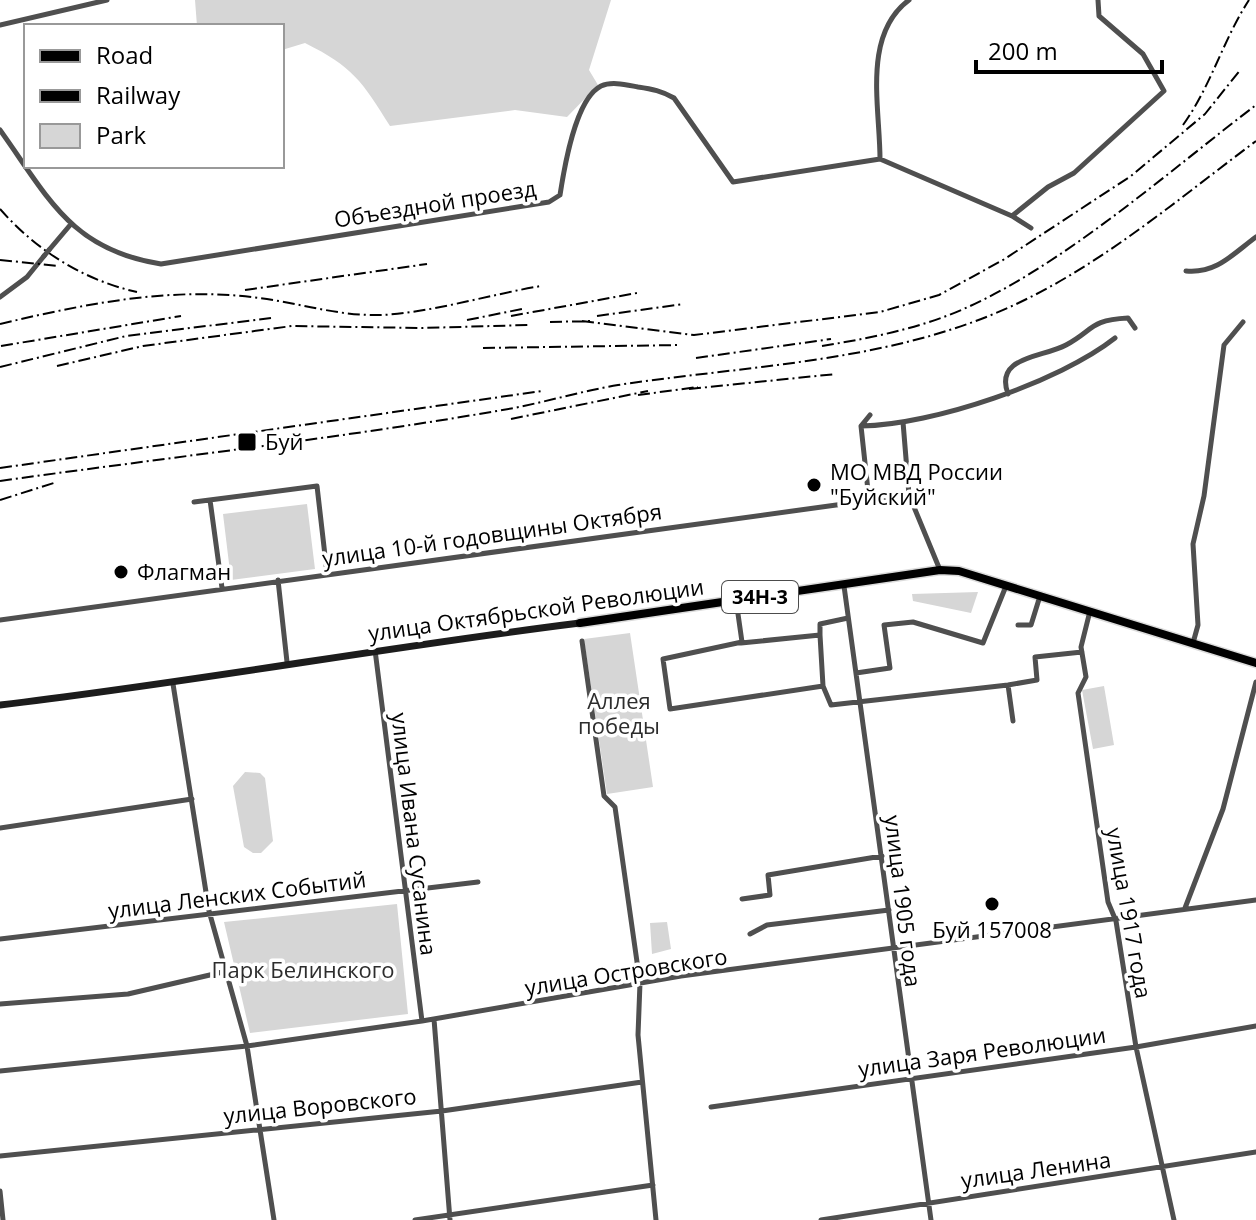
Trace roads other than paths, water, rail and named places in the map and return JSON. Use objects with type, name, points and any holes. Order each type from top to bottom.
[{"type":"main road","name":"улица Октябрьской Революции","points":[[580,623],[940,570],[959,571],[1256,663]]},
{"type":"street","points":[[0,25],[107,0]]},
{"type":"street","points":[[909,0],[892,16],[883,32],[877,64],[880,159],[1012,216],[1031,228]]},
{"type":"street","points":[[1012,216],[1048,187],[1074,173],[1164,91],[1143,54],[1099,16],[1098,0]]},
{"type":"street","name":"Объездной проезд","points":[[29,168],[81,235],[125,255],[161,264],[549,202],[560,195],[576,124],[591,95],[602,85],[619,84],[663,91],[674,98],[733,182],[880,159]]},
{"type":"street","name":"Объездной проезд","points":[[0,130],[24,162]]},
{"type":"street","points":[[0,297],[27,277],[71,224]]},
{"type":"street","points":[[1186,271],[1202,273],[1215,268],[1256,237]]},
{"type":"street","points":[[1008,394],[1003,380],[1005,373],[1023,359],[1066,345],[1093,323],[1128,318],[1135,328]]},
{"type":"street","points":[[1193,643],[1198,625],[1193,544],[1204,496],[1224,345],[1243,322]]},
{"type":"street","points":[[861,426],[903,422],[1008,394],[1115,338]]},
{"type":"street","points":[[869,500],[861,426],[870,415]]},
{"type":"street","points":[[903,422],[909,495],[940,570]]},
{"type":"street","points":[[194,502],[317,486],[327,573]]},
{"type":"street","name":"улица 10-й годовщины Октября","points":[[0,620],[909,495]]},
{"type":"street","points":[[210,500],[222,588]]},
{"type":"street","points":[[278,580],[287,662]]},
{"type":"street","name":"улица 1905 года","points":[[844,586],[931,1220]]},
{"type":"street","points":[[856,673],[890,668],[884,625],[913,622],[983,643],[1006,586]]},
{"type":"street","points":[[1018,625],[1031,625],[1040,596]]},
{"type":"street","points":[[736,600],[740,643]]},
{"type":"street","name":"улица 1917 года","points":[[1090,611],[1082,652],[1086,677],[1078,693],[1108,902],[1116,921],[1136,1047],[1165,1167],[1174,1220]]},
{"type":"street","points":[[848,618],[820,624],[823,686],[831,705],[1037,680],[1035,657],[1082,652]]},
{"type":"street","name":"улица Октябрьской Революции","points":[[0,705],[173,684],[287,662],[580,623]]},
{"type":"street","points":[[820,635],[740,643],[663,659],[670,709],[823,686]]},
{"type":"street","points":[[582,641],[604,796],[615,807],[640,983],[638,1035],[656,1220]]},
{"type":"street","name":"улица Ивана Сусанина","points":[[375,650],[422,1021]]},
{"type":"street","points":[[1185,908],[1223,809],[1256,682]]},
{"type":"street","points":[[173,684],[209,911],[247,1046],[274,1220]]},
{"type":"street","points":[[1008,685],[1013,721]]},
{"type":"street","points":[[0,828],[192,799]]},
{"type":"street","points":[[742,899],[770,895],[768,875],[882,856]]},
{"type":"street","name":"улица Ленских Событий","points":[[0,939],[81,931],[209,911],[478,882]]},
{"type":"street","name":"улица Островского","points":[[0,1071],[247,1046],[422,1021],[640,983],[1256,900]]},
{"type":"street","points":[[750,934],[767,925],[889,910]]},
{"type":"street","points":[[0,1004],[128,994],[227,971]]},
{"type":"street","points":[[434,1019],[449,1218]]},
{"type":"street","name":"улица Заря Революции","points":[[711,1107],[1136,1047],[1256,1026]]},
{"type":"street","name":"улица Воровского","points":[[0,1156],[442,1111],[642,1082]]},
{"type":"street","name":"улица Ленина","points":[[821,1220],[1256,1152]]},
{"type":"street","points":[[415,1220],[449,1218],[653,1185]]},
{"type":"street","points":[[0,1191],[3,1220]]},
{"type":"railway","points":[[1183,125],[1249,0]]},
{"type":"railway","points":[[582,321],[694,335],[880,312],[939,295],[1003,260],[1131,176],[1205,114],[1241,69]]},
{"type":"railway","points":[[822,346],[878,336],[933,321],[1005,288],[1079,241],[1256,105]]},
{"type":"railway","points":[[0,481],[386,429],[514,408],[618,385],[809,361],[904,343],[996,313],[1065,278],[1131,235],[1256,141]]},
{"type":"railway","points":[[0,209],[29,238],[62,261],[98,280],[137,292]]},
{"type":"railway","points":[[0,260],[59,266]]},
{"type":"railway","points":[[245,290],[427,264]]},
{"type":"railway","points":[[0,324],[128,299],[194,294],[259,298],[349,313],[397,314],[541,286]]},
{"type":"railway","points":[[511,316],[637,293]]},
{"type":"railway","points":[[597,316],[684,304]]},
{"type":"railway","points":[[467,320],[522,309]]},
{"type":"railway","points":[[1,346],[181,316]]},
{"type":"railway","points":[[0,367],[126,336],[271,318]]},
{"type":"railway","points":[[550,322],[592,321]]},
{"type":"railway","points":[[57,366],[143,346],[292,326],[422,328],[528,325]]},
{"type":"railway","points":[[696,358],[831,339]]},
{"type":"railway","points":[[483,348],[681,345]]},
{"type":"railway","points":[[689,389],[836,374]]},
{"type":"railway","points":[[638,395],[698,387]]},
{"type":"railway","points":[[0,468],[542,391]]},
{"type":"railway","points":[[511,419],[648,391]]},
{"type":"railway","points":[[0,500],[57,482]]},
{"type":"place","name":"Буй","points":[[247,442]]},
{"type":"place","name":"МО МВД России \"Буйский\"","points":[[814,485]]},
{"type":"place","name":"Флагман","points":[[121,572]]},
{"type":"place","name":"Буй 157008","points":[[992,904]]},
{"type":"park label","name":"Аллея победы","points":[[619,714]]},
{"type":"park label","name":"Парк Белинского","points":[[303,970]]}]
